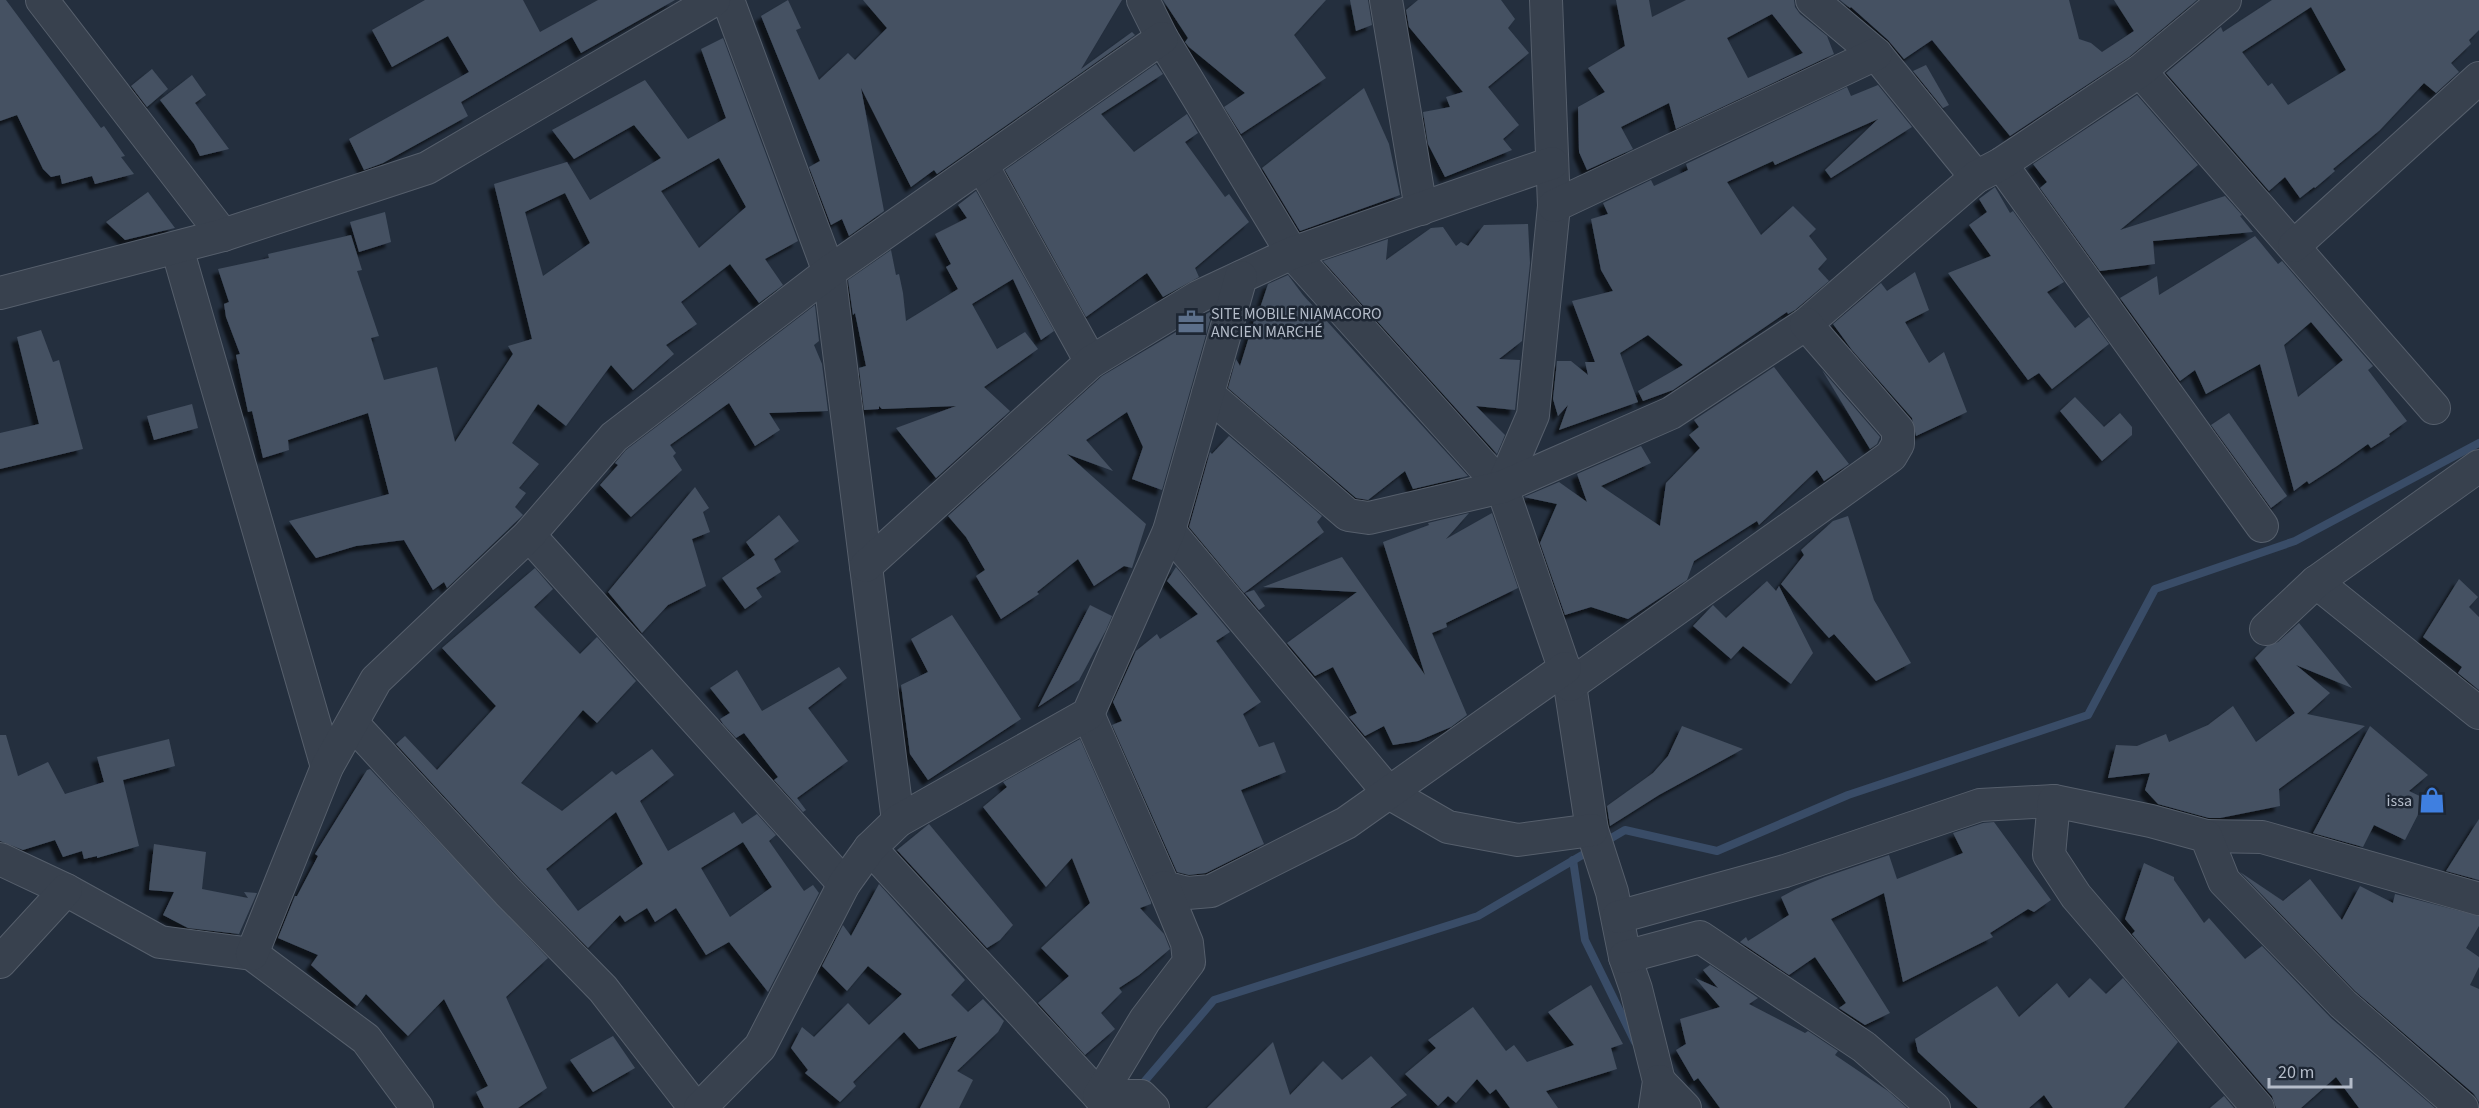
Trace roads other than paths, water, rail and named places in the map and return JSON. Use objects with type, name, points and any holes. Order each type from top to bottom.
[{"type":"street","points":[[42,0],[223,235]]},
{"type":"street","points":[[0,293],[223,235],[427,168],[714,0]]},
{"type":"street","points":[[728,0],[829,272],[898,821]]},
{"type":"street","points":[[1143,0],[1162,38],[1292,253],[1502,488],[1568,677],[1592,830],[1615,905],[1625,957],[1636,989],[1657,1094],[1685,1108]]},
{"type":"street","points":[[1386,0],[1420,209]]},
{"type":"street","points":[[1502,488],[1533,415],[1554,206],[1546,0]]},
{"type":"street","points":[[1812,0],[1876,54],[1988,171],[2262,526]]},
{"type":"street","points":[[1208,394],[1348,515],[1369,518],[1502,488],[1671,412],[1806,324],[1988,171],[2140,71],[2225,0]]},
{"type":"street","points":[[252,954],[327,768],[376,680],[530,535],[614,437],[829,272],[1162,38]]},
{"type":"street","points":[[1554,206],[1876,54]]},
{"type":"street","points":[[2140,71],[2434,408]]},
{"type":"street","points":[[2294,246],[2479,78]]},
{"type":"street","points":[[866,566],[1091,362],[1198,297],[1292,253],[1552,163]]},
{"type":"street","points":[[982,165],[1091,362]]},
{"type":"street","points":[[177,248],[327,768]]},
{"type":"street","points":[[700,1108],[760,1047],[844,884],[870,849],[898,821],[1088,714],[1169,531],[1241,277]]},
{"type":"street","points":[[1164,887],[1188,893],[1211,891],[1346,823],[1568,677],[1891,456],[1898,444],[1898,430],[1806,324]]},
{"type":"street","points":[[2266,629],[2316,582],[2479,466]]},
{"type":"street","points":[[1169,531],[1389,793],[1448,828],[1518,840],[1592,830]]},
{"type":"street","points":[[530,535],[844,884]]},
{"type":"street","points":[[2316,582],[2479,713]]},
{"type":"street","points":[[1088,714],[1187,943],[1189,962],[1145,1020],[1099,1096]]},
{"type":"street","points":[[353,724],[508,892],[603,989],[695,1108]]},
{"type":"street","points":[[1615,905],[1785,871],[1980,805],[2054,801],[2151,821],[2206,836],[2262,837],[2479,899]]},
{"type":"street","points":[[2054,801],[2049,855],[2076,896],[2258,1108]]},
{"type":"street","points":[[2206,836],[2224,880],[2343,1004],[2462,1108]]},
{"type":"street","points":[[870,849],[1099,1096],[1141,1096],[1153,1108]]},
{"type":"street","points":[[0,859],[66,890],[160,942],[252,954],[366,1039],[417,1108]]},
{"type":"street","points":[[0,962],[66,890]]},
{"type":"street","points":[[1625,957],[1700,937],[1864,1047],[1934,1108]]},
{"type":"waterway","points":[[1138,1089],[1214,1000],[1478,916],[1625,830],[1717,851],[1848,795],[2088,715],[2155,589],[2295,541],[2479,443]]},
{"type":"waterway","points":[[1573,860],[1585,940],[1635,1042]]},
{"type":"place","name":"SITE MOBILE NIAMACORO ANCIEN MARCHÉ","points":[[1191,322]]},
{"type":"place","name":"issa","points":[[2432,800]]}]
